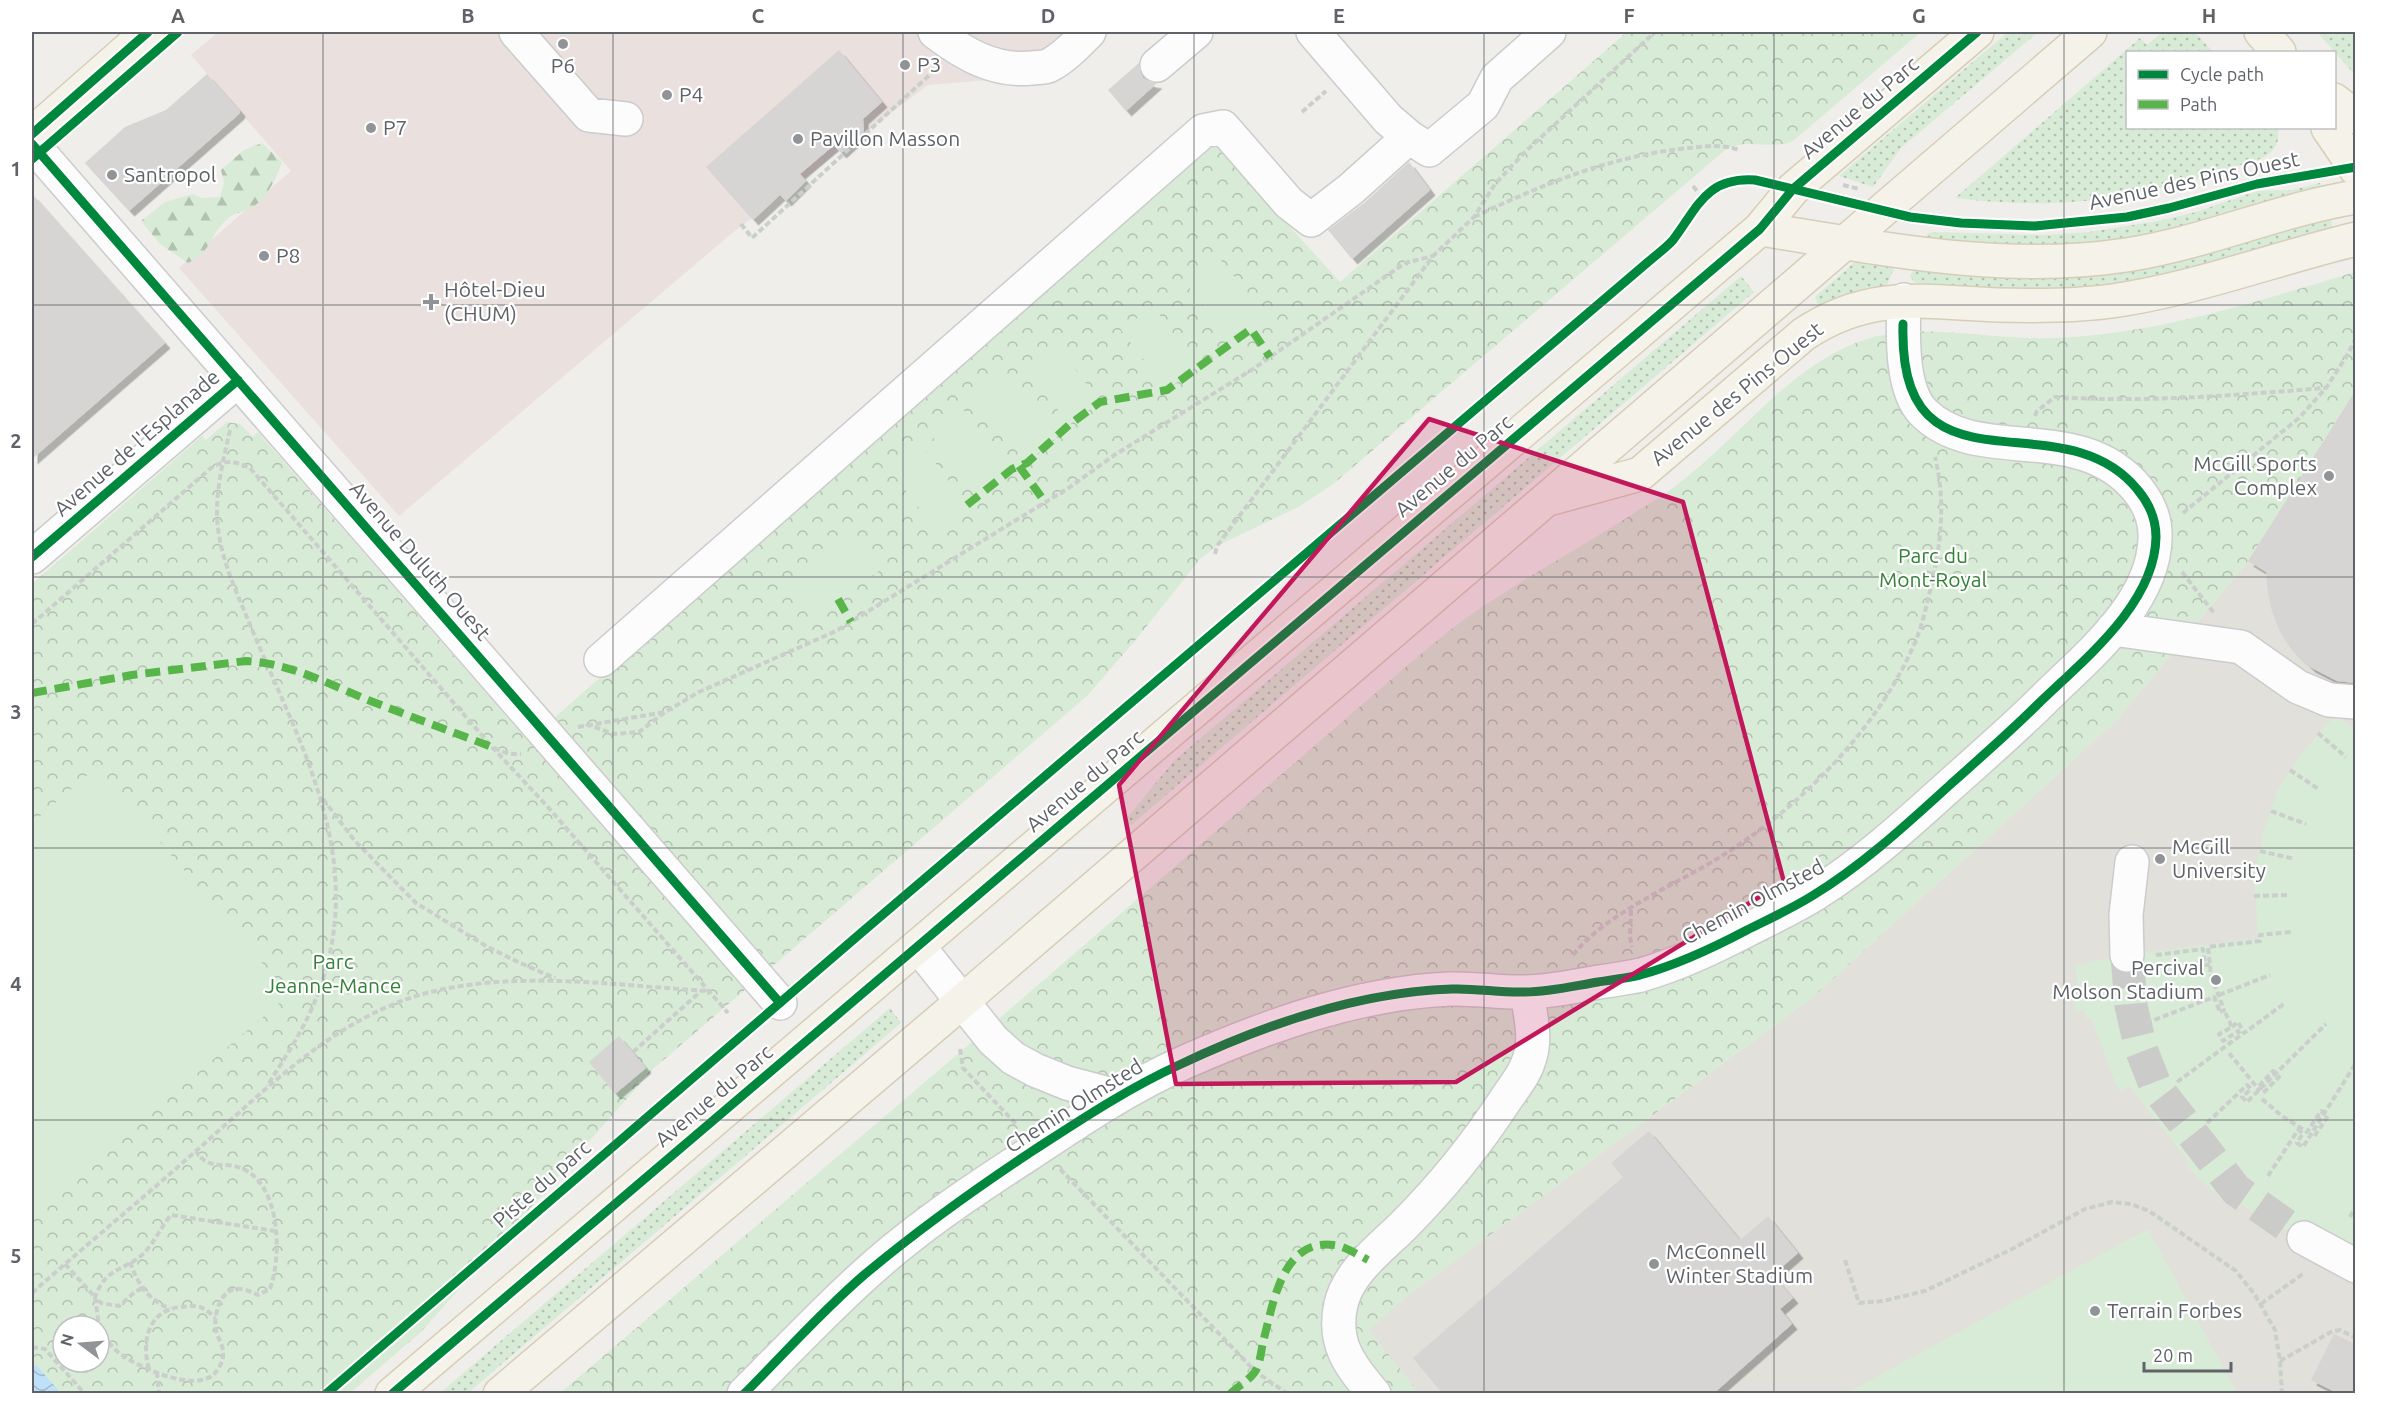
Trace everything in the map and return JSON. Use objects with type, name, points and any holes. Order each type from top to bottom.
[{"type":"main road","points":[[32,134],[148,32]]},
{"type":"main road","name":"Avenue du Parc","points":[[392,1394],[1760,229],[1793,189],[1977,32]]},
{"type":"main road","points":[[500,1394],[962,1002],[2090,32]]},
{"type":"main road","points":[[2261,32],[2277,51]]},
{"type":"main road","points":[[2336,102],[2355,117]]},
{"type":"main road","points":[[2329,129],[2355,169]]},
{"type":"main road","points":[[1760,229],[1981,261],[2078,260],[2126,255],[2174,245],[2298,210],[2355,197]]},
{"type":"main road","name":"Avenue des Pins Ouest","points":[[1545,500],[1640,474],[1790,346],[1817,326],[1870,305],[1904,312],[2111,301],[2180,288],[2355,239]]},
{"type":"street","points":[[516,32],[589,115],[626,119]]},
{"type":"street","points":[[947,40],[993,66],[1021,69],[1048,66],[1089,32]]},
{"type":"street","points":[[1157,65],[1196,32]]},
{"type":"street","points":[[1313,32],[1388,119],[1408,137],[1429,150],[1483,105],[1497,78],[1549,32]]},
{"type":"street","points":[[601,660],[1203,131],[1223,127],[1289,203],[1311,220],[1351,189],[1408,137]]},
{"type":"street","name":"Avenue Duluth Ouest","points":[[32,144],[780,1003]]},
{"type":"street","points":[[1904,312],[1903,347],[1908,376],[1917,404],[1923,413]]},
{"type":"street","name":"Avenue de l'Esplanade","points":[[32,557],[238,380]]},
{"type":"street","name":"Chemin Olmsted","points":[[744,1394],[860,1278],[963,1197],[1116,1096],[1182,1063],[1264,1029],[1375,996],[1454,989],[1541,991],[1639,975],[1706,951],[1812,896],[1847,872],[1917,815],[2028,714],[2113,629],[2141,593],[2152,565],[2156,536],[2153,514],[2142,495],[2122,472],[2098,458],[2075,451],[1975,438],[1949,430],[1923,413]]},
{"type":"street","points":[[2113,629],[2241,647],[2298,687],[2329,700],[2355,702]]},
{"type":"street","points":[[2132,862],[2126,915],[2137,955]]},
{"type":"street","points":[[918,946],[993,1040],[1013,1058],[1035,1071],[1067,1083],[1116,1096]]},
{"type":"street","points":[[1374,1394],[1352,1367],[1341,1345],[1339,1326],[1341,1304],[1349,1283],[1368,1260],[1436,1191],[1485,1131],[1519,1080],[1530,1060],[1541,991]]},
{"type":"street","points":[[2304,1238],[2355,1266]]},
{"type":"path","points":[[1215,554],[1217,546],[1433,256],[1474,217],[1491,190],[1525,152],[1655,32]]},
{"type":"path","points":[[741,224],[752,238],[947,40]]},
{"type":"path","points":[[1474,217],[1566,176],[1604,164],[1647,154],[1704,146],[1721,146],[1739,150]]},
{"type":"path","points":[[1838,184],[1869,192]]},
{"type":"path","points":[[1693,186],[1703,198]]},
{"type":"path","points":[[586,724],[614,734],[631,734],[646,728],[665,712],[715,684],[811,643],[858,618],[1062,492],[1116,454],[1253,369],[1405,263],[1433,256]]},
{"type":"path","points":[[2214,612],[2156,536],[2299,418],[2326,387],[2346,357],[2355,338]]},
{"type":"path","points":[[2025,443],[2037,411],[2055,397],[2104,400],[2205,398],[2326,387]]},
{"type":"path","points":[[1541,991],[1574,953],[1606,923],[1721,857],[1765,827],[1806,792],[1874,714],[1900,673],[1916,639],[1937,558],[1943,511],[1939,474],[1923,413]]},
{"type":"path","points":[[230,427],[223,461],[218,528],[225,560],[265,662],[315,776],[333,844],[336,877],[336,912],[332,946],[322,981],[311,1012],[265,1089]]},
{"type":"path","points":[[32,624],[211,468],[223,461],[238,462],[250,468],[492,747],[728,1013]]},
{"type":"path","points":[[575,728],[586,724],[665,712]]},
{"type":"path","points":[[2318,733],[2346,757]]},
{"type":"path","points":[[492,747],[509,754],[528,754]]},
{"type":"path","points":[[2290,770],[2320,790]]},
{"type":"path","points":[[320,796],[355,841],[416,903],[495,950],[559,979]]},
{"type":"path","points":[[2271,811],[2306,824]]},
{"type":"path","points":[[2260,850],[2295,859]]},
{"type":"path","points":[[2254,896],[2289,895]]},
{"type":"path","points":[[2232,1027],[2211,975],[2208,947],[2260,941],[2260,935],[2291,932]]},
{"type":"path","points":[[2137,955],[2203,949],[2205,965],[2210,965]]},
{"type":"path","points":[[2218,995],[2270,975]]},
{"type":"path","points":[[32,1293],[265,1089],[328,1039],[363,1018],[397,1002],[437,990],[471,984],[559,979],[710,991]]},
{"type":"path","points":[[633,1052],[701,991]]},
{"type":"path","points":[[2146,1023],[2214,997],[2220,1012],[2224,1010]]},
{"type":"path","points":[[2177,1082],[2241,1035],[2238,1031],[2223,1041],[2219,1034],[2238,1022],[2244,1033],[2284,1004]]},
{"type":"path","points":[[2207,1123],[2247,1085],[2251,1089],[2242,1097],[2247,1102],[2326,1024]]},
{"type":"path","points":[[960,1048],[963,1068],[1017,1126]]},
{"type":"path","points":[[2229,1053],[2261,1090]]},
{"type":"path","points":[[2268,1176],[2298,1130],[2303,1133],[2297,1143],[2303,1147],[2355,1063]]},
{"type":"path","points":[[2262,1099],[2282,1116],[2307,1132],[2321,1111],[2324,1113],[2328,1116],[2314,1137]]},
{"type":"path","points":[[111,1345],[119,1353],[157,1372],[185,1380],[205,1380],[213,1376],[222,1360],[224,1351],[216,1332],[215,1318],[227,1292],[234,1289],[264,1294],[270,1289],[278,1246],[272,1208],[266,1192],[259,1179],[239,1167],[208,1163],[201,1160],[196,1151]]},
{"type":"path","points":[[1060,1168],[1256,1372],[1288,1394]]},
{"type":"path","points":[[1845,1260],[1859,1303],[1907,1296],[1942,1284],[2085,1209],[2098,1204],[2131,1204],[2149,1211],[2236,1271],[2261,1304],[2275,1330],[2282,1394]]},
{"type":"path","points":[[2350,1217],[2355,1206]]},
{"type":"path","points":[[97,1314],[95,1297],[99,1286],[116,1268],[146,1251],[171,1215],[275,1231]]},
{"type":"path","points":[[130,1262],[142,1289],[151,1298],[171,1309]]},
{"type":"path","points":[[65,1264],[101,1303],[119,1306],[135,1291],[142,1289]]},
{"type":"path","points":[[2261,1304],[2298,1279]]},
{"type":"path","points":[[150,1369],[146,1358],[146,1339],[149,1329],[165,1311],[195,1306],[215,1318]]},
{"type":"path","points":[[2280,1361],[2331,1332],[2340,1330],[2355,1338]]},
{"type":"path","points":[[32,1347],[45,1350],[85,1394]]},
{"type":"path","points":[[157,1372],[159,1394]]},
{"type":"highlighted area","points":[[1429,419],[1683,502],[1784,882],[1456,1082],[1176,1084],[1119,785]]},
{"type":"shaded area","name":"Hôtel-Dieu (CHUM)","points":[[218,32],[1100,32],[1054,75],[928,85],[731,234],[399,516],[179,268],[291,171],[191,55]]},
{"type":"shaded area","name":"McGill University","points":[[2355,391],[2355,1393],[1406,1393],[1362,1329],[1812,998],[2117,720],[2248,561]]},
{"type":"green space","name":"Parc Jeanne-Mance","points":[[1627,32],[1921,32],[1793,141],[1776,145],[1741,145],[1724,151],[1332,485],[1300,506],[1217,546],[1201,558],[1134,642],[1087,696],[653,1069],[422,1331],[350,1393],[32,1393],[32,584],[202,436],[206,440],[227,422],[240,424],[253,437],[258,432],[528,741],[1210,139],[1340,282]]},
{"type":"green space","points":[[2008,32],[2038,32],[1901,148],[1873,187],[1839,176]]},
{"type":"green space","points":[[2159,32],[2195,32],[2212,51],[2126,51],[2126,129],[2277,129],[2278,141],[2271,152],[2254,161],[2192,180],[2122,196],[2075,202],[2040,203],[1955,198],[2140,38],[2147,45],[2160,34]]},
{"type":"green space","points":[[2317,32],[2355,32],[2355,75],[2336,51]]},
{"type":"green space","points":[[262,143],[282,162],[272,184],[258,203],[225,221],[206,249],[196,258],[188,263],[160,244],[141,221],[165,202],[193,194],[202,198],[220,197],[224,183],[221,170],[244,150]]},
{"type":"green space","points":[[2320,183],[2321,188],[2175,228],[2084,244],[1991,245],[1923,239],[1933,232],[2046,235],[2089,232],[2158,221],[2196,212],[2257,191],[2292,190]]},
{"type":"green space","points":[[2330,217],[2333,229],[2163,276],[2106,286],[2041,290],[1924,284],[1914,282],[1910,276],[1914,269],[1988,277],[2194,257]]},
{"type":"green space","points":[[1215,253],[1267,317],[1234,344],[1182,279]]},
{"type":"green space","points":[[1857,260],[1895,266],[1887,285],[1841,296],[1819,306],[1815,297]]},
{"type":"green space","name":"Parc du Mont-Royal","points":[[2355,272],[2355,391],[2248,561],[2117,720],[1812,998],[1411,1293],[1369,1330],[1419,1393],[559,1394],[986,1030],[1441,637],[1502,594],[1668,491],[1698,468],[1794,380],[1820,361],[1848,346],[1878,336],[1898,333],[1940,332],[2049,338],[2127,331],[2204,315]]},
{"type":"green space","points":[[1741,276],[1754,292],[1131,825],[1126,819],[1174,761]]},
{"type":"green space","points":[[1153,306],[1198,366],[1167,390],[1121,330]]},
{"type":"green space","points":[[1055,342],[1100,402],[1069,425],[1025,365]]},
{"type":"green space","points":[[1006,373],[1058,436],[1027,463],[974,400]]},
{"type":"green space","points":[[961,407],[1012,469],[980,496],[930,434]]},
{"type":"green space","points":[[918,440],[967,505],[935,529],[886,464]]},
{"type":"green space","points":[[855,536],[879,571],[810,618],[787,583]]},
{"type":"green space","name":"Percival Molson Stadium","points":[[2336,714],[2350,727],[2355,726],[2355,1263],[2257,1215],[2218,1188],[2213,1192],[2187,1167],[2190,1163],[2129,1086],[2121,1091],[2116,1085],[2091,1018],[2086,1018],[2084,1010],[2075,1011],[2073,995],[2078,994],[2075,965],[2127,955],[2258,938],[2254,874],[2264,830],[2278,790],[2300,755]]},
{"type":"green space","points":[[97,767],[289,995],[32,1214],[32,823]]},
{"type":"green space","points":[[890,1008],[901,1023],[468,1393],[440,1393]]},
{"type":"green space","name":"Terrain Forbes","points":[[2148,1229],[2237,1393],[1847,1393]]},
{"type":"water","points":[[32,1365],[37,1366],[61,1393],[32,1393]]},
{"type":"building","name":"Pavillon Masson","points":[[839,50],[882,102],[863,119],[864,132],[841,153],[834,145],[800,174],[806,181],[786,201],[780,195],[753,220],[706,167]]},
{"type":"building","points":[[1139,63],[1143,78],[1157,83],[1126,111],[1108,90]]},
{"type":"building","points":[[207,74],[240,111],[239,114],[129,211],[85,163],[125,127],[166,110]]},
{"type":"building","points":[[1409,162],[1430,190],[1352,259],[1328,230],[1364,203]]},
{"type":"building","points":[[32,194],[165,343],[32,459]]},
{"type":"building","name":"McGill Sports Complex","points":[[2355,391],[2355,683],[2337,681],[2310,667],[2291,649],[2280,632],[2272,611],[2266,572],[2248,561]]},
{"type":"building","points":[[619,1036],[646,1068],[615,1094],[589,1062]]},
{"type":"building","name":"McConnell Winter Stadium","points":[[1649,1131],[1740,1240],[1768,1216],[1798,1253],[1773,1275],[1793,1298],[1780,1309],[1792,1324],[1713,1394],[1443,1394],[1413,1358],[1623,1177],[1611,1163]]},
{"type":"building","points":[[2334,1334],[2355,1344],[2355,1394],[2339,1394],[2311,1380]]},
{"type":"tunnel","points":[[2127,955],[2131,1006],[2141,1049],[2156,1087],[2236,1190],[2304,1238]]},
{"type":"marked path","points":[[967,505],[1012,469],[1027,463],[1069,425],[1100,402],[1167,390],[1251,329],[1270,357]]},
{"type":"marked path","points":[[1019,466],[1045,502]]},
{"type":"marked path","points":[[838,599],[851,622]]},
{"type":"marked path","points":[[32,693],[132,675],[246,661],[278,666],[308,675],[492,747]]},
{"type":"marked path","points":[[1230,1394],[1249,1379],[1256,1370],[1282,1277],[1302,1252],[1316,1246],[1334,1245],[1368,1260]]},
{"type":"cycle path","points":[[32,134],[148,32]]},
{"type":"cycle path","points":[[32,159],[178,32]]},
{"type":"cycle path","points":[[392,1394],[1760,229],[1793,189],[1977,32]]},
{"type":"cycle path","points":[[32,144],[780,1003]]},
{"type":"cycle path","name":"Piste du parc","points":[[326,1394],[861,933],[1664,249],[1705,196],[1714,189],[1738,180],[1755,180],[1910,217],[1961,223],[2035,226],[2127,217],[2257,184],[2356,167]]},
{"type":"cycle path","points":[[744,1394],[833,1303],[905,1242],[1034,1150],[1105,1105],[1160,1074],[1211,1050],[1278,1024],[1347,1004],[1417,991],[1470,989],[1534,992],[1553,990],[1640,975],[1681,961],[1788,910],[1831,884],[1885,843],[2006,735],[2094,650],[2130,608],[2143,586],[2152,562],[2156,537],[2153,518],[2137,489],[2105,462],[2067,449],[1989,440],[1955,432],[1927,414],[1908,380],[1903,324]]},
{"type":"cycle path","points":[[32,557],[238,380]]},
{"type":"place","name":"P6","points":[[563,44]]},
{"type":"place","name":"P3","points":[[905,65]]},
{"type":"place","name":"P4","points":[[667,95]]},
{"type":"place","name":"P7","points":[[371,128]]},
{"type":"place","name":"Pavillon Masson","points":[[798,139]]},
{"type":"place","name":"Santropol","points":[[112,175]]},
{"type":"place","name":"P8","points":[[264,256]]},
{"type":"place","name":"Hôtel-Dieu (CHUM)","points":[[431,302]]},
{"type":"place","name":"McGill Sports Complex","points":[[2329,476]]},
{"type":"place","name":"McGill University","points":[[2160,859]]},
{"type":"place","name":"Percival Molson Stadium","points":[[2216,980]]},
{"type":"place","name":"McConnell Winter Stadium","points":[[1654,1264]]},
{"type":"place","name":"Terrain Forbes","points":[[2095,1311]]}]
